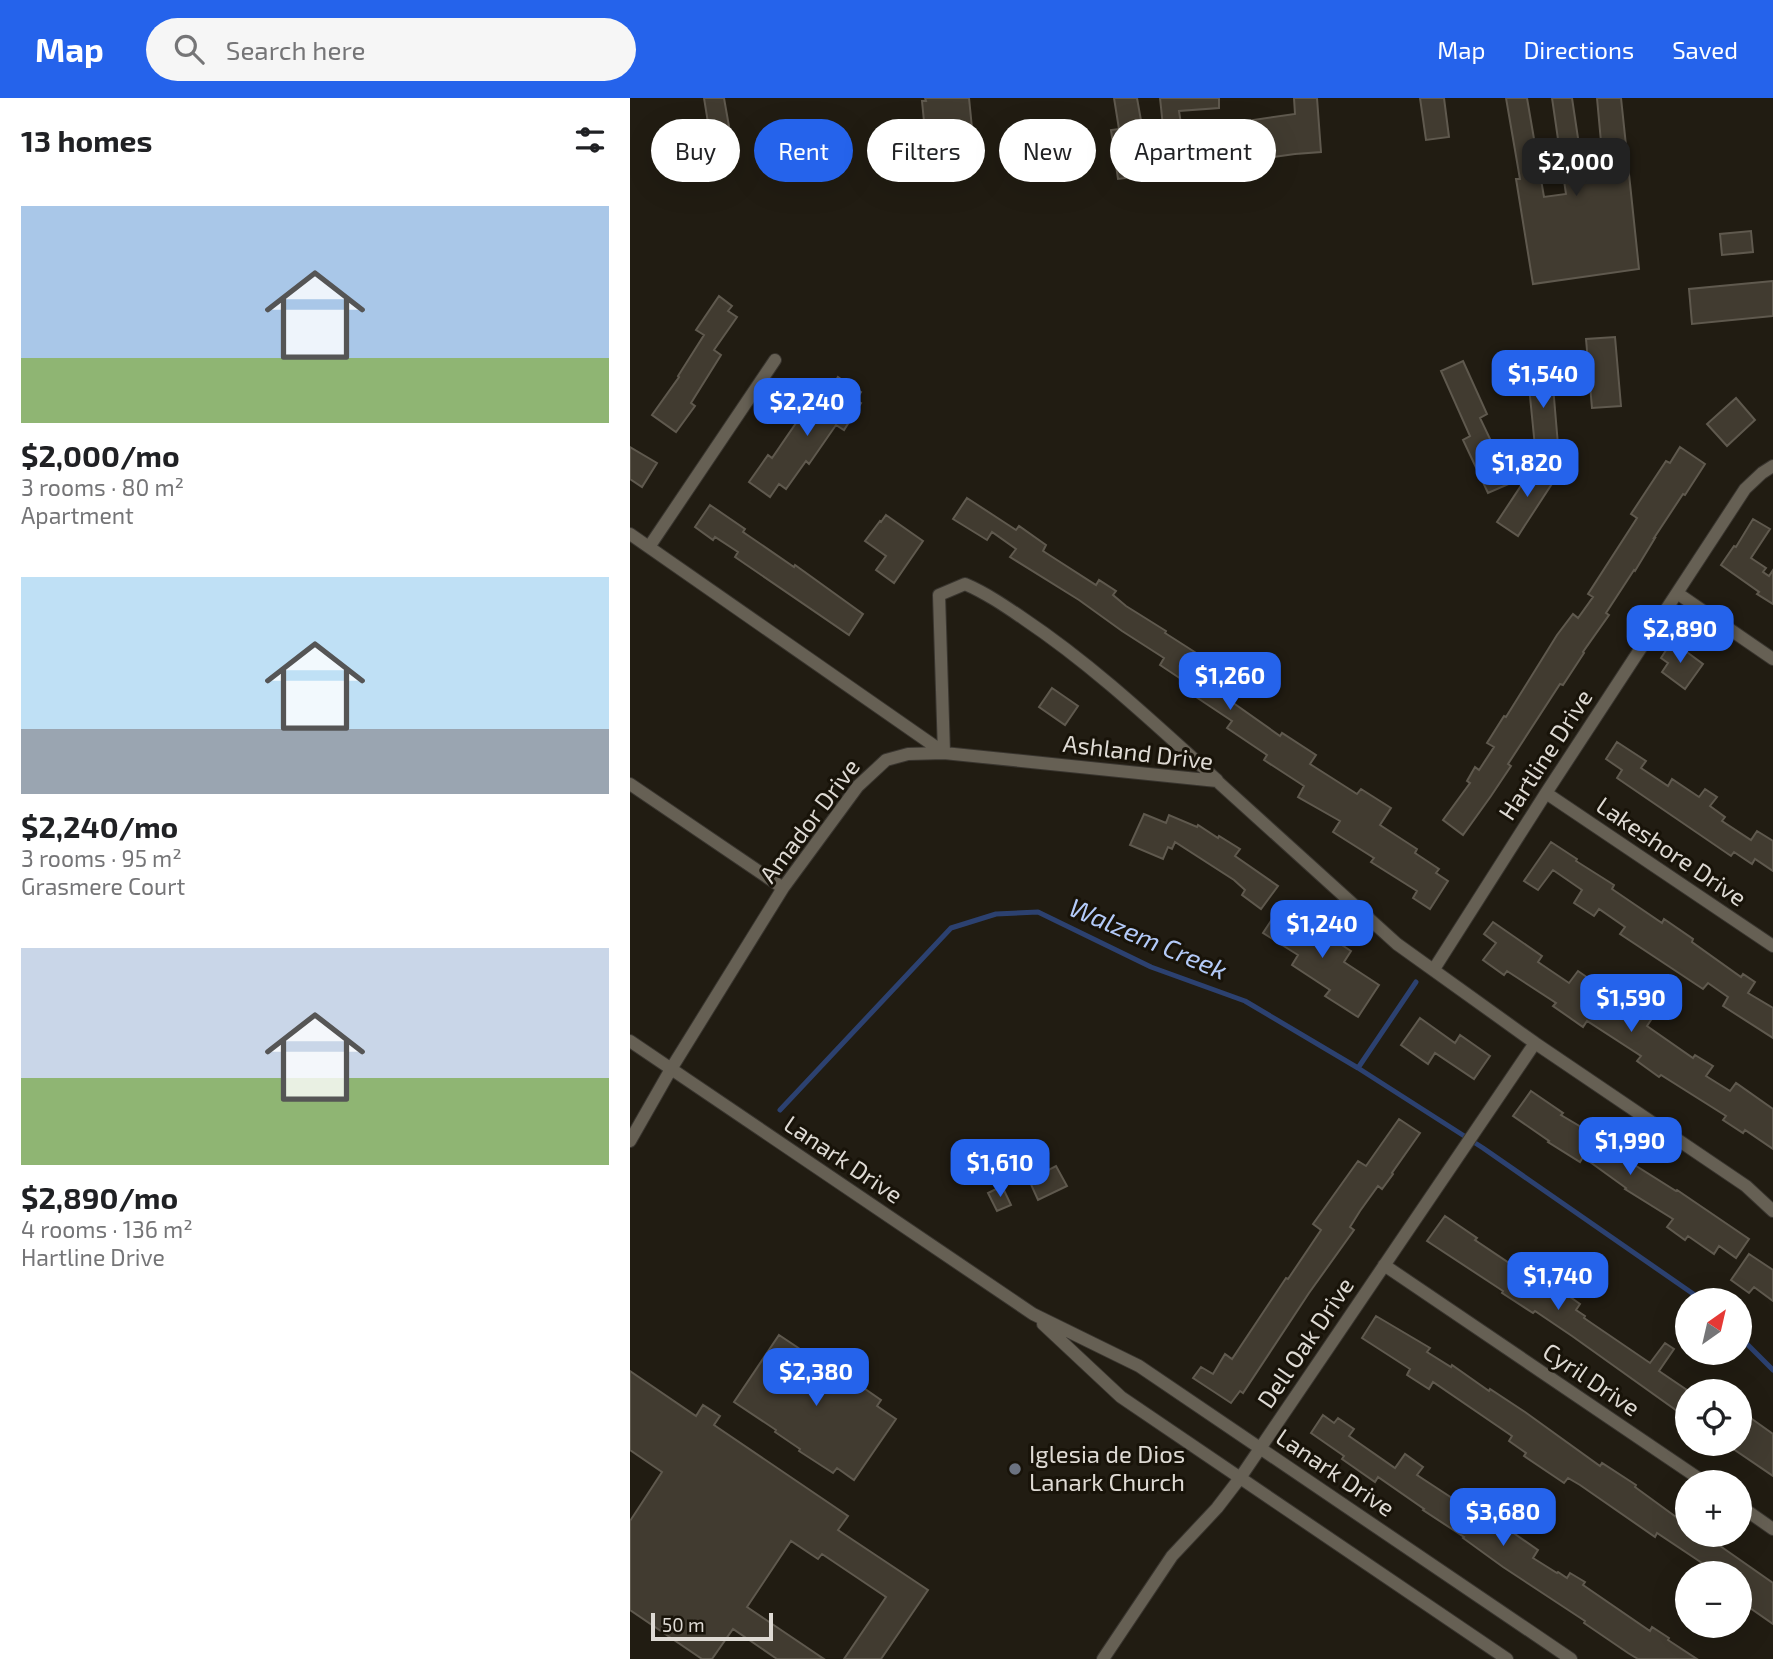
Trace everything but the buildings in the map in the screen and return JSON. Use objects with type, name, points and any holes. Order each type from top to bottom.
[{"type":"street","points":[[649,547],[775,360]]},
{"type":"street","name":"Hartline Drive","points":[[1434,969],[1745,489],[1773,466]]},
{"type":"street","name":"Ashland Drive","points":[[630,534],[943,752],[1217,780],[1397,944],[1535,1043],[1724,1170],[1773,1211]]},
{"type":"street","points":[[943,752],[939,595],[965,584],[983,591],[1044,632],[1112,685],[1217,780]]},
{"type":"street","points":[[1677,593],[1773,659]]},
{"type":"street","name":"Amador Drive","points":[[630,1141],[671,1069],[783,888],[858,786],[886,760],[908,754],[943,752]]},
{"type":"street","points":[[630,784],[783,888]]},
{"type":"street","name":"Lakeshore Drive","points":[[1546,793],[1773,946]]},
{"type":"street","name":"Lanark Drive","points":[[630,1041],[1033,1314],[1139,1366],[1571,1659]]},
{"type":"street","name":"Dell Oak Drive","points":[[1109,1657],[1172,1556],[1217,1508],[1240,1478],[1535,1043]]},
{"type":"street","name":"Cyril Drive","points":[[1384,1265],[1686,1470]]},
{"type":"street","name":"Lanark Drive","points":[[1033,1314],[1122,1397],[1507,1659]]},
{"type":"street","points":[[1752,1514],[1773,1529]]},
{"type":"waterway","name":"Walzem Creek","points":[[780,1110],[951,928],[996,914],[1038,912],[1151,967],[1245,1001],[1358,1068],[1483,1148],[1685,1288]]},
{"type":"waterway","points":[[1358,1068],[1416,982]]},
{"type":"waterway","name":"Walzem Creek","points":[[1752,1349],[1773,1370]]},
{"type":"place","name":"Iglesia de Dios Lanark Church","points":[[1015,1469]]}]
